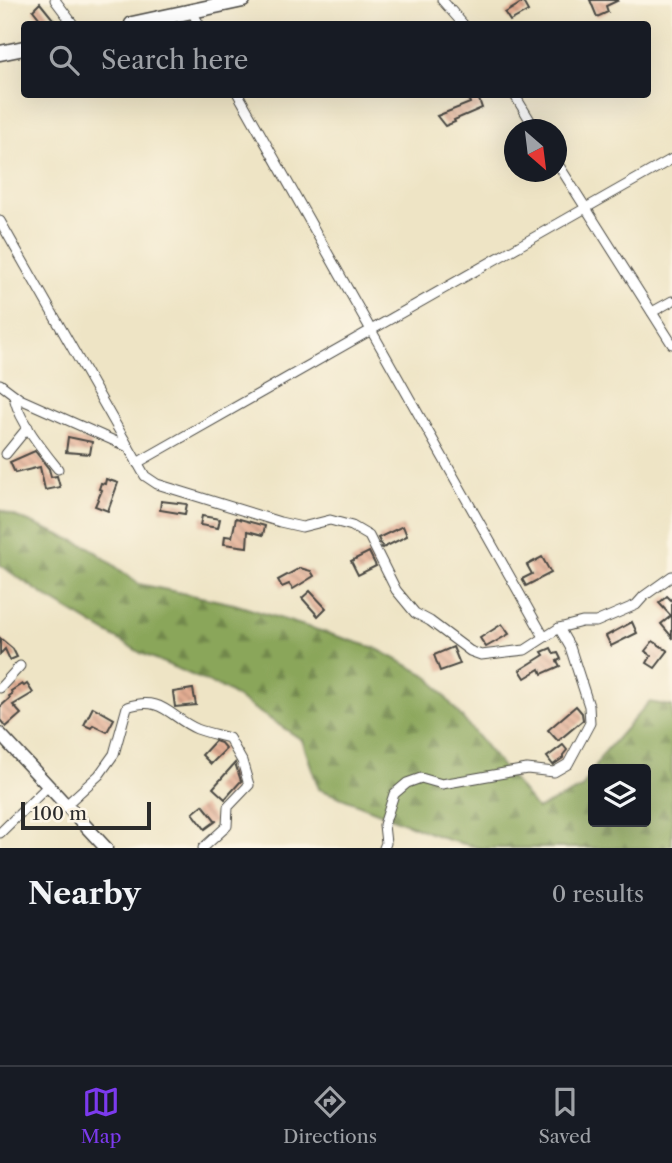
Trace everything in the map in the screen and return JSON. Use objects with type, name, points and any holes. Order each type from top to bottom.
[{"type":"main road","points":[[164,21],[195,18],[243,0]]},
{"type":"main road","points":[[0,53],[21,49]]},
{"type":"main road","points":[[0,734],[106,848]]},
{"type":"street","points":[[55,0],[71,21]]},
{"type":"street","points":[[442,0],[460,21]]},
{"type":"street","points":[[240,98],[544,637]]},
{"type":"street","points":[[516,98],[529,119]]},
{"type":"street","points":[[137,463],[672,159]]},
{"type":"street","points":[[567,178],[672,344]]},
{"type":"street","points":[[0,221],[145,476],[157,484],[279,522],[302,527],[330,520],[352,526],[369,536],[396,590],[415,613],[470,651],[481,655],[525,650],[559,628],[582,622],[596,622],[636,605],[672,576]]},
{"type":"street","points":[[652,312],[672,300]]},
{"type":"street","points":[[0,384],[14,395],[128,447]]},
{"type":"street","points":[[14,395],[28,427],[58,470]]},
{"type":"street","points":[[6,454],[28,427]]},
{"type":"street","points":[[384,848],[384,825],[394,794],[407,783],[421,778],[443,784],[527,769],[554,772],[568,764],[590,723],[589,706],[570,647],[559,628]]},
{"type":"street","points":[[0,688],[20,666]]},
{"type":"street","points":[[66,805],[99,775],[114,754],[127,707],[140,702],[160,705],[195,729],[229,738],[242,761],[249,785],[228,807],[228,827],[203,848]]},
{"type":"street","points":[[0,833],[48,786]]},
{"type":"green space","points":[[0,510],[89,547],[139,584],[234,604],[375,648],[428,676],[537,809],[582,788],[588,778],[588,827],[651,827],[651,764],[597,764],[649,702],[672,706],[672,845],[662,848],[481,848],[448,840],[319,789],[302,740],[224,689],[141,653],[50,599],[0,565]]},
{"type":"building","points":[[590,0],[619,0],[606,6],[608,12],[597,17]]},
{"type":"building","points":[[523,2],[528,11],[510,21],[505,13]]},
{"type":"building","points":[[40,3],[55,21],[42,21],[33,10]]},
{"type":"building","points":[[468,98],[478,98],[482,108],[445,126],[437,116],[470,103]]},
{"type":"building","points":[[68,437],[92,442],[90,454],[66,452]]},
{"type":"building","points":[[35,451],[49,469],[51,477],[57,476],[60,487],[45,490],[40,467],[15,473],[10,462]]},
{"type":"building","points":[[106,479],[118,483],[108,511],[95,506],[102,490],[99,489],[101,483],[105,484]]},
{"type":"building","points":[[161,501],[187,504],[185,514],[160,510]]},
{"type":"building","points":[[202,516],[220,519],[218,528],[200,525]]},
{"type":"building","points":[[236,518],[265,526],[263,535],[248,531],[247,547],[224,544],[225,536],[232,537]]},
{"type":"building","points":[[403,526],[407,536],[383,548],[378,538]]},
{"type":"building","points":[[369,552],[376,566],[358,575],[351,561]]},
{"type":"building","points":[[542,557],[551,573],[526,586],[522,579],[532,574],[527,565]]},
{"type":"building","points":[[300,568],[311,571],[314,576],[293,589],[289,584],[282,587],[278,580]]},
{"type":"building","points":[[310,591],[326,608],[318,616],[302,598]]},
{"type":"building","points":[[667,596],[672,601],[672,637],[661,624],[671,616],[659,603]]},
{"type":"building","points":[[632,622],[637,633],[611,646],[606,636]]},
{"type":"building","points":[[502,624],[509,634],[486,647],[480,638]]},
{"type":"building","points":[[0,638],[13,649],[17,657],[10,660],[5,649],[0,654]]},
{"type":"building","points":[[653,641],[668,651],[655,668],[647,663],[651,656],[645,651]]},
{"type":"building","points":[[453,647],[460,664],[440,671],[434,655]]},
{"type":"building","points":[[551,648],[561,659],[557,661],[560,666],[542,674],[540,669],[525,678],[520,670]]},
{"type":"building","points":[[27,684],[33,693],[13,705],[21,714],[6,727],[0,720],[0,707],[10,698],[11,691]]},
{"type":"building","points":[[193,689],[196,705],[175,707],[173,692]]},
{"type":"building","points":[[576,706],[582,713],[583,720],[558,741],[548,730]]},
{"type":"building","points":[[93,707],[114,719],[107,732],[93,725],[91,728],[84,725]]},
{"type":"building","points":[[215,741],[226,749],[211,764],[202,755]]},
{"type":"building","points":[[563,745],[567,750],[563,758],[553,765],[547,757]]},
{"type":"building","points":[[235,763],[241,781],[225,799],[213,788]]},
{"type":"building","points":[[203,805],[216,821],[205,829],[193,813]]}]
